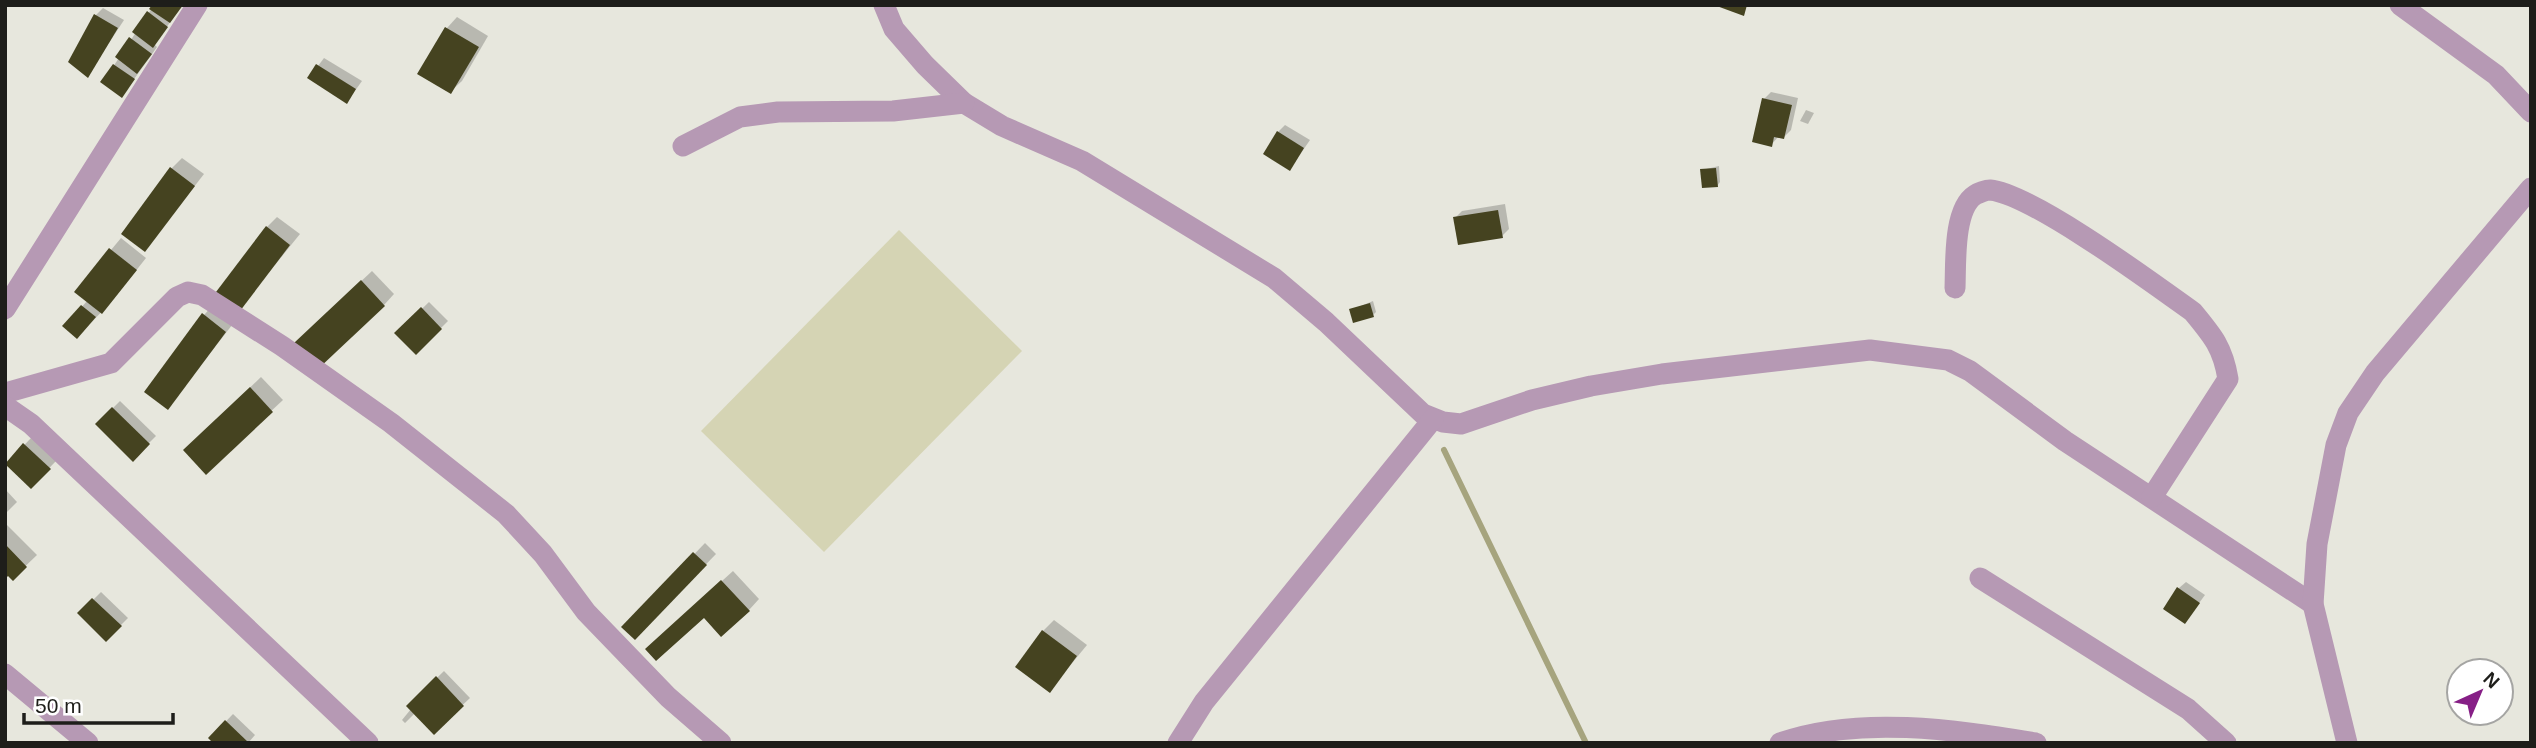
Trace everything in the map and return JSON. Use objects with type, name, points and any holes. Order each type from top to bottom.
[{"type":"street","points":[[5,309],[197,5]]},
{"type":"street","points":[[884,5],[894,29],[925,65],[964,103],[1002,126],[1082,161],[1273,278],[1326,322],[1423,414],[1433,419],[1461,424],[1544,397],[1662,374],[1870,350],[1948,360],[1970,371],[2065,441],[2313,604]]},
{"type":"street","points":[[2400,5],[2496,75],[2531,112]]},
{"type":"street","points":[[683,146],[740,117],[778,112],[894,111],[964,103]]},
{"type":"street","points":[[2343,740],[2313,604],[2318,544],[2336,446],[2348,413],[2375,373],[2531,188]]},
{"type":"street","points":[[1955,288],[1957,233],[1965,207],[1973,195],[1988,190],[2024,201],[2193,312],[2225,355],[2228,379],[2152,497]]},
{"type":"street","points":[[5,393],[111,363],[177,297],[188,292],[202,295],[266,335],[391,423],[506,514],[543,554],[586,612],[711,740]]},
{"type":"street","points":[[5,406],[31,424],[368,743]]},
{"type":"street","points":[[1178,743],[1213,692],[1433,419]]},
{"type":"street","points":[[1980,578],[2188,709],[2225,743]]},
{"type":"street","points":[[5,674],[88,743]]},
{"type":"street","points":[[1780,743],[1811,732],[1875,729],[1970,733],[2036,743]]},
{"type":"green space","points":[[899,230],[1022,351],[824,552],[701,431]]},
{"type":"building","points":[[152,5],[183,5],[170,23],[149,9]]},
{"type":"building","points":[[1714,5],[1747,5],[1744,16]]},
{"type":"building","points":[[147,11],[168,27],[153,48],[132,32]]},
{"type":"building","points":[[94,14],[118,28],[88,78],[68,62]]},
{"type":"building","points":[[445,27],[479,47],[451,94],[417,74]]},
{"type":"building","points":[[129,37],[152,54],[137,74],[115,57]]},
{"type":"building","points":[[113,64],[135,79],[122,98],[100,82]]},
{"type":"building","points":[[316,64],[356,89],[347,104],[307,78]]},
{"type":"building","points":[[1762,98],[1792,105],[1784,139],[1774,137],[1772,147],[1752,142]]},
{"type":"building","points":[[1277,131],[1304,148],[1290,171],[1263,154]]},
{"type":"building","points":[[170,167],[195,186],[145,252],[121,234]]},
{"type":"building","points":[[1716,168],[1718,187],[1702,188],[1700,169]]},
{"type":"building","points":[[1498,210],[1503,238],[1458,245],[1453,217]]},
{"type":"building","points":[[266,226],[290,245],[240,311],[216,292]]},
{"type":"building","points":[[109,248],[137,270],[102,314],[74,292]]},
{"type":"building","points":[[361,280],[385,306],[318,369],[294,343]]},
{"type":"building","points":[[1370,303],[1374,317],[1353,323],[1349,309]]},
{"type":"building","points":[[81,305],[96,317],[77,339],[62,326]]},
{"type":"building","points":[[421,307],[442,329],[416,355],[394,333]]},
{"type":"building","points":[[202,313],[226,332],[168,410],[144,392]]},
{"type":"building","points":[[250,387],[273,412],[206,475],[183,450]]},
{"type":"building","points":[[112,407],[150,444],[133,462],[95,424]]},
{"type":"building","points":[[23,443],[51,469],[31,489],[5,464]]},
{"type":"building","points":[[5,544],[27,567],[13,581],[8,576],[5,579]]},
{"type":"building","points":[[693,552],[707,565],[635,640],[621,627]]},
{"type":"building","points":[[721,580],[750,611],[721,637],[704,618],[656,661],[645,649]]},
{"type":"building","points":[[2177,587],[2200,603],[2185,624],[2163,609]]},
{"type":"building","points":[[92,598],[122,626],[106,642],[77,613]]},
{"type":"building","points":[[1042,630],[1077,656],[1050,693],[1015,667]]},
{"type":"building","points":[[436,676],[464,706],[434,735],[406,706]]},
{"type":"building","points":[[225,720],[249,743],[213,743],[208,738]]},
{"type":"waterway","points":[[1444,450],[1586,743]]}]
